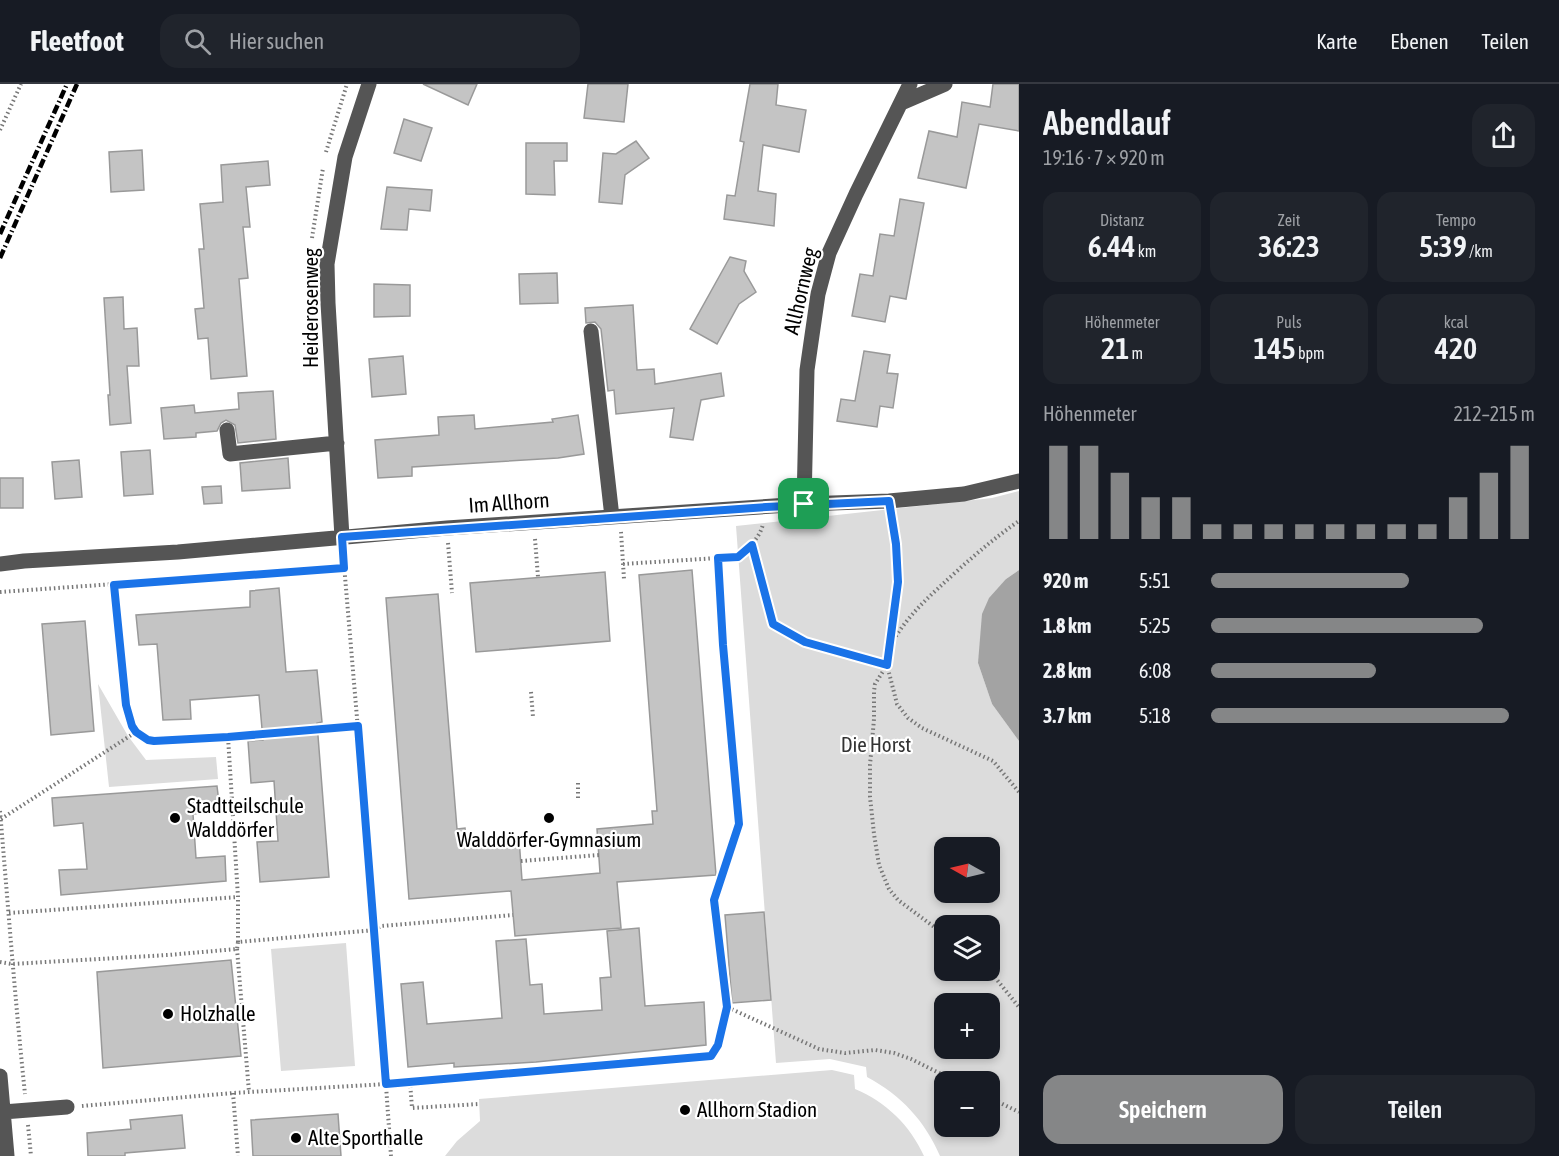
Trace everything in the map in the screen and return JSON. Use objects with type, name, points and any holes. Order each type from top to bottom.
[{"type":"street","name":"Heiderosenweg","points":[[342,537],[327,264],[345,157],[369,84]]},
{"type":"street","name":"Allhornweg","points":[[804,504],[807,370],[818,294],[829,253],[910,84]]},
{"type":"street","points":[[901,103],[945,84]]},
{"type":"street","points":[[591,331],[612,517]]},
{"type":"street","points":[[227,430],[230,454],[337,443]]},
{"type":"street","name":"Im Allhorn","points":[[0,564],[178,552],[533,522],[804,504],[889,501],[964,494],[1019,481]]},
{"type":"street","points":[[0,1076],[7,1156]]},
{"type":"street","points":[[3,1112],[67,1107]]},
{"type":"path","points":[[0,130],[21,84]]},
{"type":"path","points":[[889,501],[896,544],[898,582],[887,665],[873,691],[871,807],[879,866],[889,889],[898,900],[934,926]]},
{"type":"path","points":[[623,564],[738,557],[752,545],[762,530],[766,507]]},
{"type":"path","points":[[890,646],[916,608],[984,547],[1019,521]]},
{"type":"path","points":[[533,522],[538,577]]},
{"type":"path","points":[[342,537],[375,930],[391,1156]]},
{"type":"path","points":[[752,545],[773,624],[805,642],[887,665]]},
{"type":"path","points":[[622,549],[624,579]]},
{"type":"path","points":[[67,1107],[233,1093],[386,1084],[711,1056],[718,1045],[727,1007],[714,900],[739,824],[723,645],[718,558]]},
{"type":"path","points":[[450,560],[452,593]]},
{"type":"path","points":[[0,592],[344,568]]},
{"type":"path","points":[[114,585],[126,705],[132,726],[136,732],[148,740],[228,737],[358,726]]},
{"type":"path","points":[[887,665],[897,704],[908,718],[929,732],[993,761],[1019,792]]},
{"type":"path","points":[[531,692],[533,717]]},
{"type":"path","points":[[1,819],[136,732]]},
{"type":"path","points":[[228,737],[238,897],[237,949],[249,1092]]},
{"type":"path","points":[[578,783],[578,799]]},
{"type":"path","points":[[0,811],[31,1156]]},
{"type":"path","points":[[521,861],[600,855]]},
{"type":"path","points":[[9,913],[238,897]]},
{"type":"path","points":[[238,942],[375,930],[381,926],[513,915]]},
{"type":"path","points":[[0,962],[12,964],[237,949]]},
{"type":"path","points":[[998,981],[1019,1007]]},
{"type":"path","points":[[727,1007],[819,1049],[845,1053],[875,1050],[894,1053],[935,1071]]},
{"type":"path","points":[[410,1082],[412,1108],[479,1104]]},
{"type":"path","points":[[233,1093],[238,1156]]},
{"type":"path","points":[[1000,1103],[1019,1112]]},
{"type":"green space","name":"Die Horst","points":[[1019,491],[1019,570],[1006,579],[978,663],[992,704],[1019,741],[1019,1156],[940,1156],[927,1131],[911,1110],[891,1092],[867,1077],[866,1067],[830,1059],[776,1063],[736,526],[992,498]]},
{"type":"green space","points":[[98,684],[128,736],[146,760],[216,757],[218,779],[109,787]]},
{"type":"green space","points":[[346,943],[355,1066],[281,1071],[271,949]]},
{"type":"green space","name":"Allhorn Stadion","points":[[832,1070],[854,1075],[855,1089],[877,1101],[896,1116],[912,1134],[924,1156],[445,1156],[457,1141],[480,1121],[479,1099]]},
{"type":"shaded area","points":[[1019,570],[1019,741],[992,704],[978,663],[982,614],[989,598],[1006,579]]},
{"type":"building","points":[[423,84],[477,84],[468,105]]},
{"type":"building","points":[[588,84],[628,84],[624,122],[584,118]]},
{"type":"building","points":[[750,84],[778,84],[776,105],[806,110],[799,152],[763,145],[758,191],[776,194],[774,226],[724,219],[727,195],[735,196],[744,142],[740,141]]},
{"type":"building","points":[[993,84],[1019,84],[1019,131],[979,124],[966,188],[918,178],[929,131],[957,137],[962,102],[990,107]]},
{"type":"building","points":[[404,119],[432,128],[421,161],[394,153]]},
{"type":"building","points":[[636,141],[649,158],[625,175],[622,204],[599,202],[603,153],[616,154]]},
{"type":"building","points":[[526,143],[567,143],[567,161],[554,161],[555,195],[526,194]]},
{"type":"building","points":[[142,150],[144,190],[111,192],[109,152]]},
{"type":"building","points":[[268,161],[270,185],[246,187],[250,227],[243,227],[248,278],[239,279],[247,376],[211,379],[208,338],[198,339],[195,309],[204,308],[199,249],[204,249],[200,204],[223,202],[221,165]]},
{"type":"building","points":[[387,187],[432,190],[430,211],[409,209],[407,230],[381,229]]},
{"type":"building","points":[[900,199],[924,203],[906,299],[890,296],[885,322],[852,316],[860,274],[873,276],[880,234],[894,236]]},
{"type":"building","points":[[730,257],[746,261],[744,271],[756,292],[739,304],[717,344],[690,329]]},
{"type":"building","points":[[557,273],[558,303],[520,304],[519,274]]},
{"type":"building","points":[[374,284],[410,285],[410,316],[374,317]]},
{"type":"building","points":[[123,297],[124,329],[137,328],[139,366],[127,366],[131,423],[110,425],[104,298]]},
{"type":"building","points":[[633,305],[637,370],[654,369],[655,384],[721,373],[724,396],[701,400],[693,440],[670,437],[674,408],[616,414],[614,390],[608,391],[601,329],[595,322],[586,323],[585,308]]},
{"type":"building","points":[[864,351],[890,355],[887,373],[898,374],[893,408],[880,406],[877,427],[837,421],[841,399],[855,401]]},
{"type":"building","points":[[403,356],[406,394],[372,397],[369,359]]},
{"type":"building","points":[[273,391],[276,439],[238,443],[235,425],[226,420],[221,423],[217,431],[196,433],[196,437],[164,439],[161,408],[194,405],[195,413],[239,409],[238,393]]},
{"type":"building","points":[[474,415],[475,429],[553,422],[552,419],[578,415],[584,454],[558,458],[412,467],[412,476],[378,478],[375,440],[439,435],[438,417]]},
{"type":"building","points":[[150,450],[153,494],[124,496],[121,452]]},
{"type":"building","points":[[288,458],[290,488],[242,491],[240,463]]},
{"type":"building","points":[[79,460],[82,497],[55,499],[52,462]]},
{"type":"building","points":[[0,478],[23,478],[23,508],[0,508]]},
{"type":"building","points":[[221,486],[222,503],[204,504],[202,487]]},
{"type":"building","points":[[692,570],[716,875],[617,882],[621,928],[515,936],[511,891],[409,899],[386,598],[438,594],[457,829],[465,828],[466,842],[519,838],[522,880],[600,873],[597,829],[653,824],[652,811],[657,811],[639,575]]},
{"type":"building","points":[[605,572],[610,641],[476,652],[470,583]]},
{"type":"building","points":[[279,588],[286,672],[317,670],[322,722],[317,723],[329,877],[260,882],[257,842],[278,841],[274,781],[251,783],[248,741],[263,740],[259,695],[190,700],[191,719],[163,720],[157,644],[139,645],[136,615],[250,607],[250,591]]},
{"type":"building","points":[[85,621],[94,731],[51,735],[42,624]]},
{"type":"building","points":[[217,786],[220,811],[193,814],[196,858],[225,856],[226,881],[61,895],[59,870],[87,869],[83,823],[54,826],[52,798]]},
{"type":"building","points":[[764,912],[771,1000],[732,1003],[725,915]]},
{"type":"building","points":[[639,928],[645,1006],[704,1002],[706,1045],[536,1062],[454,1067],[454,1063],[408,1067],[401,984],[423,982],[427,1024],[502,1018],[496,941],[526,939],[530,985],[542,984],[544,1014],[602,1010],[600,978],[611,977],[607,931]]},
{"type":"building","name":"Holzhalle","points":[[231,960],[241,1056],[103,1068],[97,972]]},
{"type":"building","name":"Alte Sporthalle","points":[[338,1114],[341,1156],[253,1156],[251,1120]]},
{"type":"building","points":[[182,1115],[185,1148],[125,1153],[125,1156],[88,1156],[87,1133],[131,1129],[130,1120]]},
{"type":"railway","points":[[0,234],[67,84]]},
{"type":"railway","points":[[0,258],[77,84]]},
{"type":"place","name":"Stadtteilschule Walddörfer","points":[[175,818]]},
{"type":"place","name":"Walddörfer-Gymnasium","points":[[549,818]]},
{"type":"place","name":"Holzhalle","points":[[168,1014]]},
{"type":"place","name":"Allhorn Stadion","points":[[685,1110]]},
{"type":"place","name":"Alte Sporthalle","points":[[296,1138]]},
{"type":"route","points":[[889,501],[896,544],[898,582],[887,665],[805,642],[773,624],[752,545],[738,557],[718,558],[723,645],[739,824],[714,900],[727,1007],[715,1051],[711,1056],[386,1084],[358,726],[228,737],[148,740],[136,732],[132,726],[126,705],[114,585],[344,568],[342,537],[804,504],[889,501]]}]
